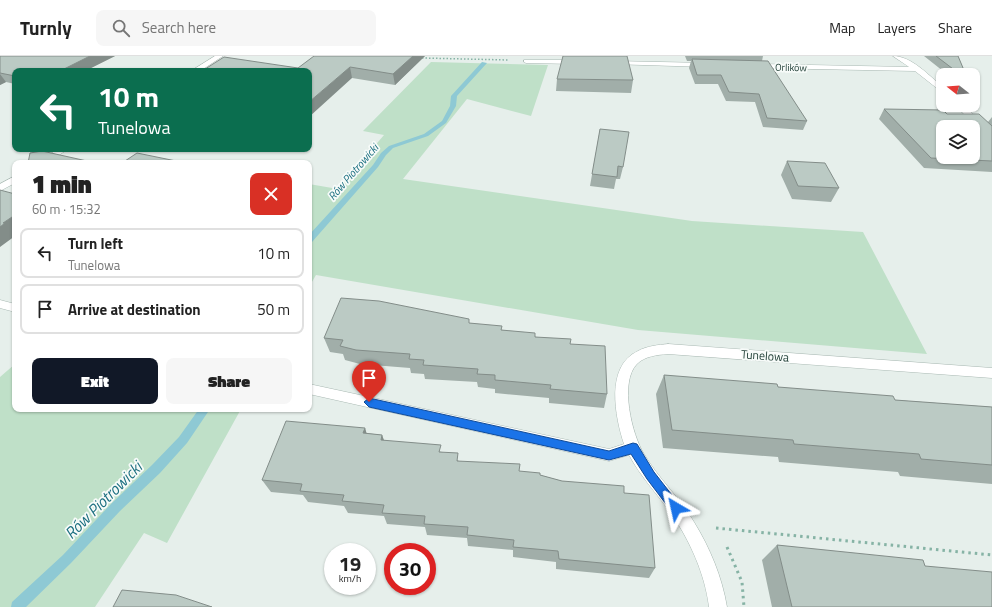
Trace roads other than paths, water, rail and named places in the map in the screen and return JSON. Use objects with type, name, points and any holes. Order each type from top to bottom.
[{"type":"street","points":[[200,68],[220,56]]},
{"type":"street","points":[[896,56],[917,69],[936,85]]},
{"type":"street","points":[[526,60],[582,62]]},
{"type":"street","points":[[605,62],[717,65]]},
{"type":"street","name":"Orlików","points":[[748,66],[917,69]]},
{"type":"street","points":[[965,112],[992,137]]},
{"type":"street","points":[[46,160],[59,152]]},
{"type":"street","points":[[0,188],[12,181]]},
{"type":"street","points":[[0,304],[12,307]]},
{"type":"street","name":"Tunelowa","points":[[718,607],[706,564],[689,528],[670,498],[650,476],[633,448],[622,403],[622,379],[628,364],[641,354],[668,349],[992,373]]},
{"type":"street","points":[[312,390],[609,456],[633,448]]},
{"type":"waterway","name":"Rów Piotrowicki","points":[[312,237],[376,166],[383,154],[391,147],[426,135],[444,122],[453,106],[454,96],[484,63]]},
{"type":"waterway","name":"Rów Piotrowicki","points":[[17,607],[67,559],[116,507],[156,469],[183,440],[203,412]]}]
